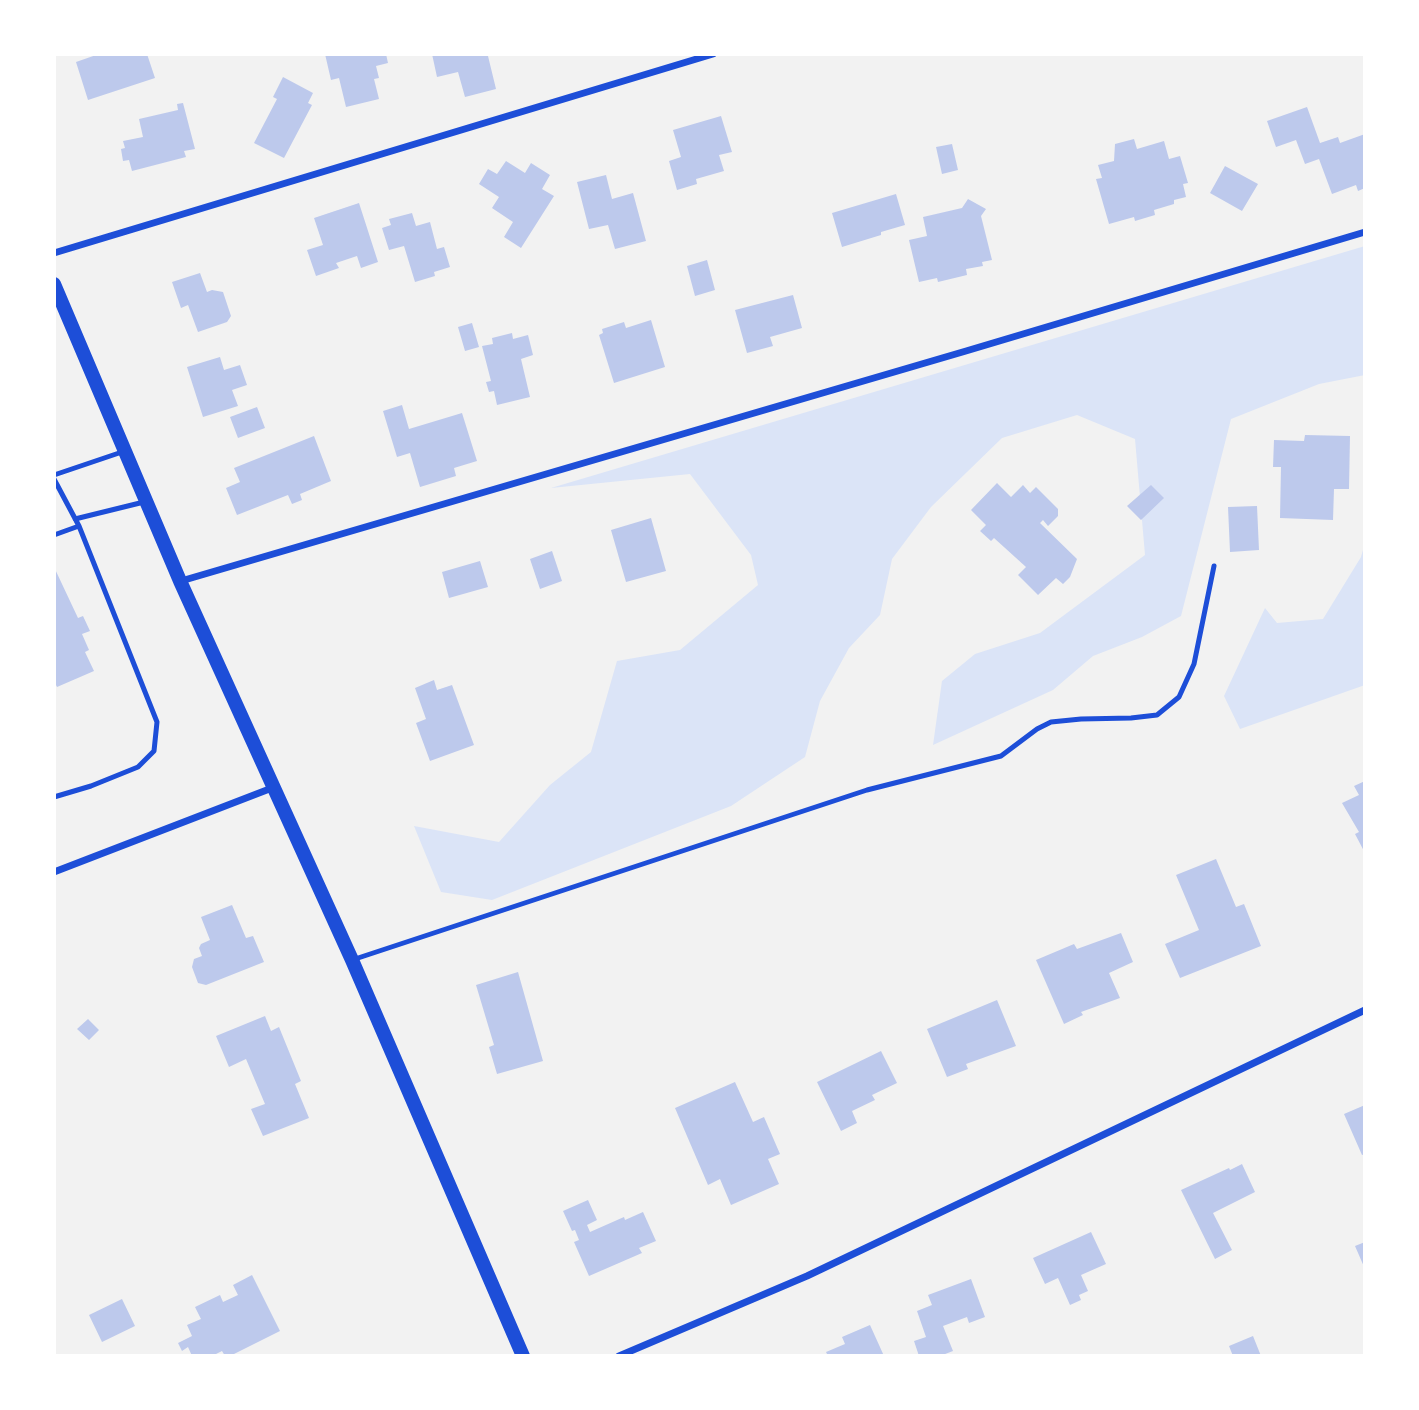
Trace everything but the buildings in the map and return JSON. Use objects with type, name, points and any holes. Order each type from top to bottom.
[{"type":"main road","points":[[54,284],[180,581],[352,960],[523,1356]]},
{"type":"street","points":[[54,253],[712,54]]},
{"type":"street","points":[[180,581],[1365,232]]},
{"type":"street","points":[[55,870],[272,788]]},
{"type":"street","points":[[619,1356],[807,1276],[1365,1010]]},
{"type":"lane","points":[[54,797],[91,786],[138,766],[154,751],[157,722],[79,526],[54,477],[125,452]]},
{"type":"lane","points":[[75,519],[146,501]]},
{"type":"lane","points":[[54,535],[79,526]]},
{"type":"lane","points":[[352,960],[867,790],[1000,756],[1051,722],[1157,715],[1179,696],[1194,664],[1214,566]]},
{"type":"shaded area","points":[[1365,246],[1365,375],[1319,384],[1231,419],[1181,616],[1142,637],[1093,656],[1053,690],[933,745],[942,681],[975,654],[1040,633],[1145,555],[1135,439],[1077,415],[1002,438],[931,507],[892,559],[880,615],[849,648],[820,701],[805,757],[731,806],[492,900],[441,892],[414,826],[499,842],[550,785],[591,752],[617,661],[680,650],[758,585],[751,555],[690,474],[551,488]]},
{"type":"shaded area","points":[[1365,543],[1365,685],[1240,729],[1224,696],[1265,608],[1277,623],[1323,619],[1361,557]]}]
